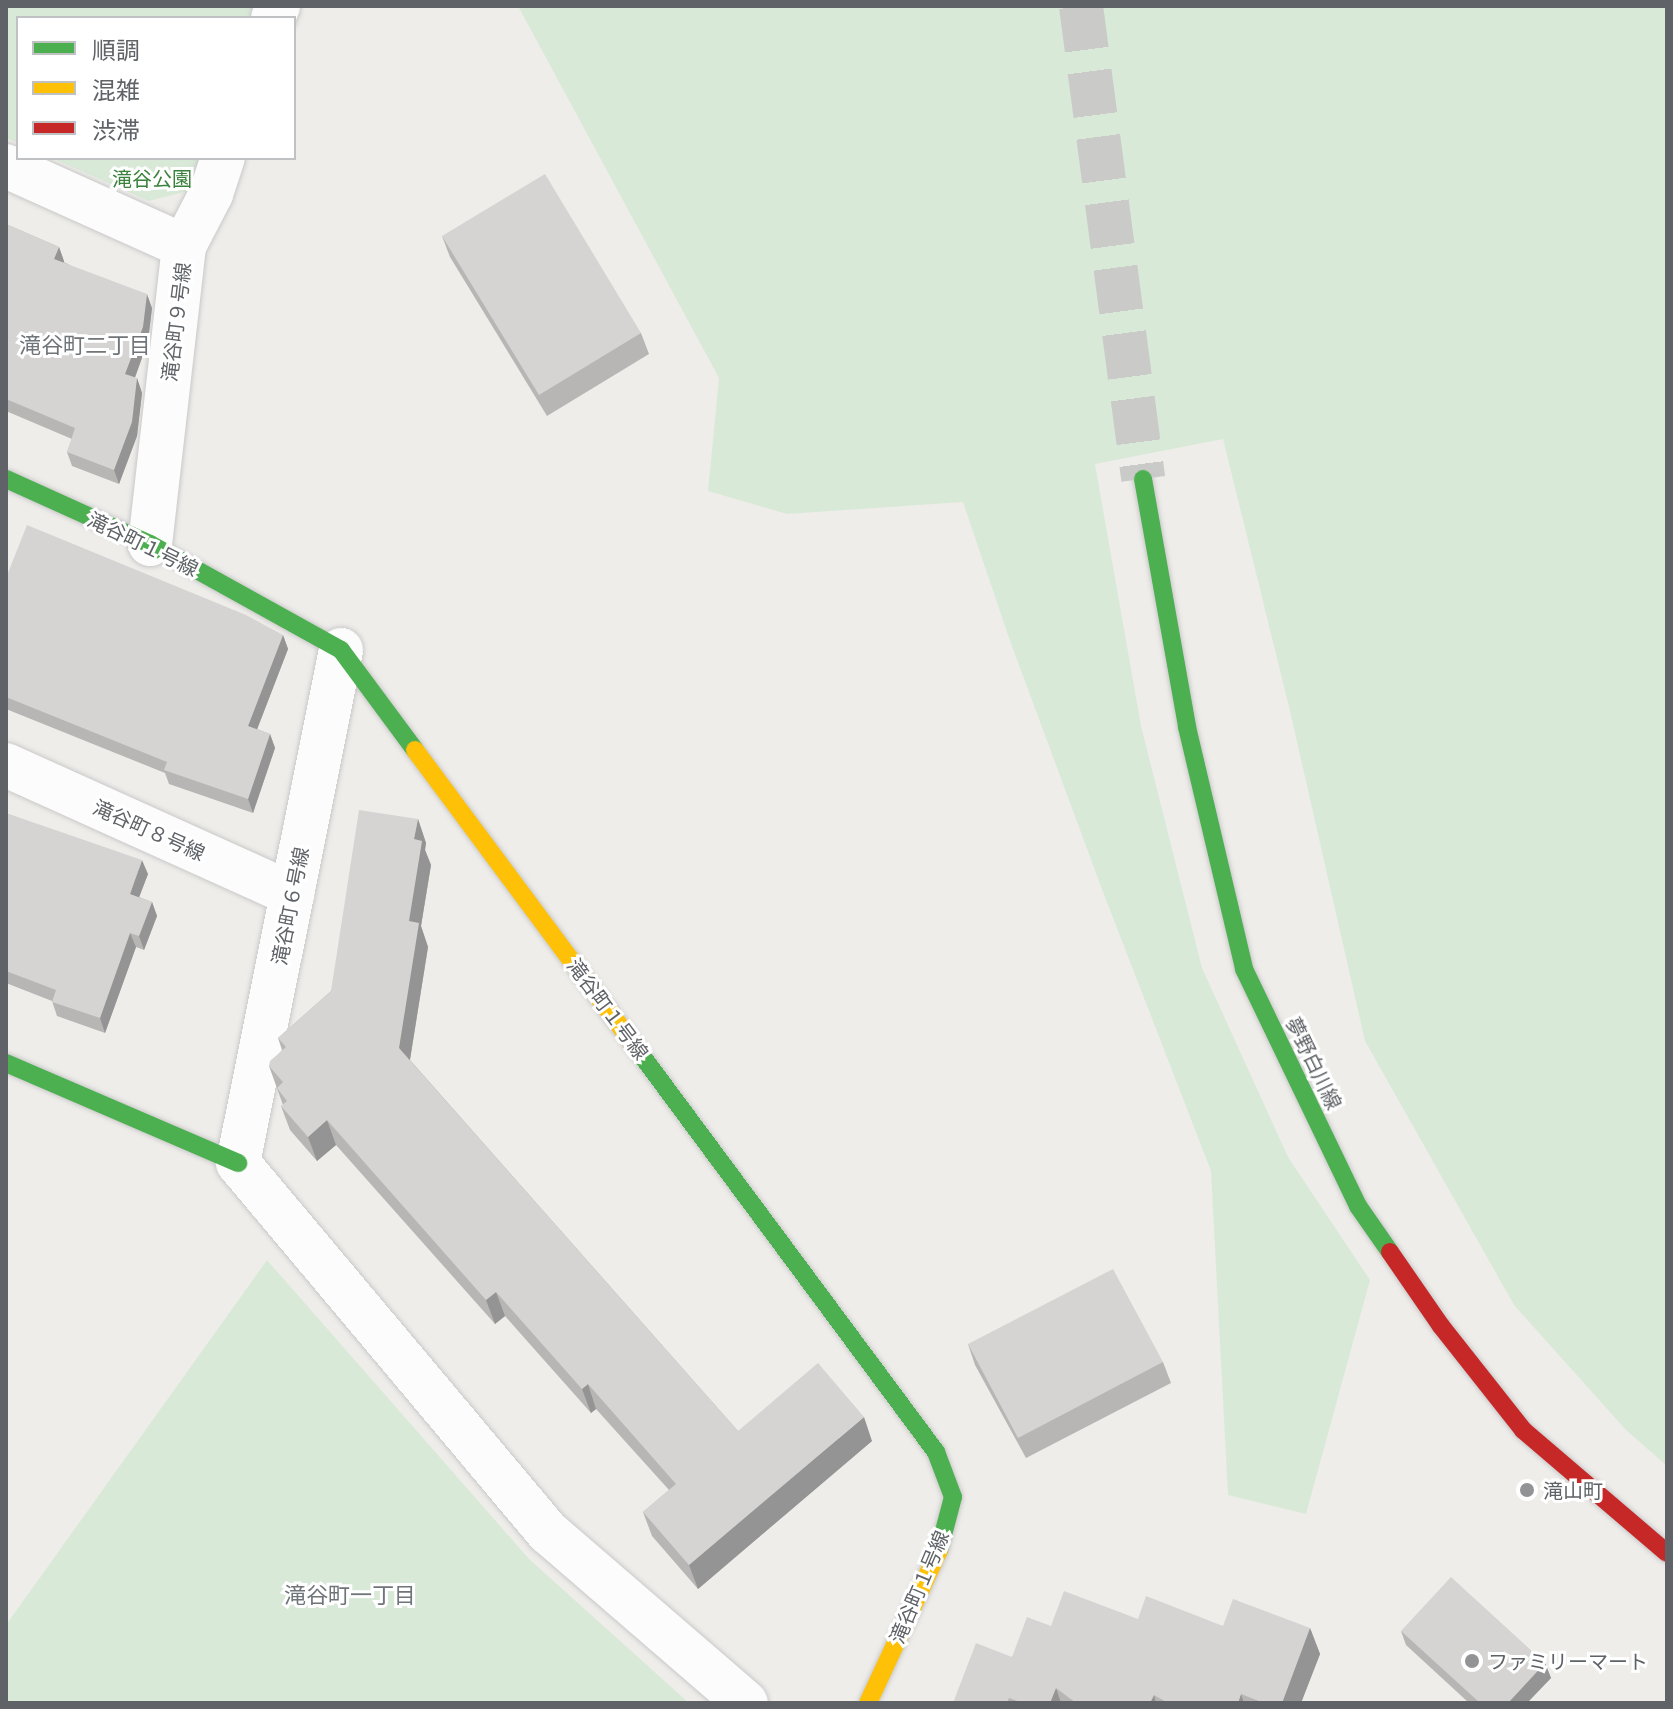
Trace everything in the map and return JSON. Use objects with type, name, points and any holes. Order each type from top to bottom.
[{"type":"street","points":[[184,246],[211,194],[222,160]]},
{"type":"street","name":"滝谷町９号線","points":[[6,166],[184,246],[150,544]]},
{"type":"street","name":"滝谷町１号線","points":[[6,479],[150,544],[341,650],[936,1452],[953,1497],[942,1543],[868,1703]]},
{"type":"street","name":"夢野白川線","points":[[1143,479],[1187,727],[1244,969],[1358,1206],[1441,1326],[1523,1430],[1667,1553]]},
{"type":"street","name":"滝谷町６号線","points":[[238,1163],[341,650]]},
{"type":"street","name":"滝谷町８号線","points":[[6,765],[292,894]]},
{"type":"street","points":[[6,1063],[238,1163],[549,1533],[746,1703]]},
{"type":"green space","points":[[6,6],[264,6],[261,16],[16,16],[16,142],[6,138]]},
{"type":"green space","points":[[518,6],[1667,6],[1667,1466],[1626,1430],[1514,1305],[1365,1041],[1290,711],[1223,439],[1095,464],[1141,726],[1202,968],[1288,1157],[1370,1280],[1306,1514],[1228,1495],[1211,1171],[1103,892],[1009,638],[963,502],[787,514],[708,491],[719,378]]},
{"type":"green space","name":"滝谷公園","points":[[57,160],[210,160],[200,188],[149,201]]},
{"type":"green space","points":[[267,1260],[529,1559],[689,1703],[6,1703],[6,1625]]},
{"type":"building","points":[[545,174],[641,333],[539,395],[442,236]]},
{"type":"building","points":[[6,224],[59,247],[54,259],[147,294],[143,327],[125,374],[137,378],[132,422],[114,470],[67,452],[75,428],[6,399]]},
{"type":"building","points":[[27,525],[246,615],[283,635],[248,726],[270,734],[248,799],[164,770],[167,762],[6,697],[6,578]]},
{"type":"building","points":[[359,810],[418,819],[414,839],[422,841],[409,921],[419,923],[399,1048],[738,1431],[818,1363],[864,1417],[689,1565],[643,1512],[676,1484],[588,1384],[582,1389],[496,1292],[486,1300],[327,1120],[308,1137],[281,1106],[287,1101],[277,1088],[283,1082],[269,1066],[270,1061],[286,1047],[278,1038],[331,991]]},
{"type":"building","points":[[6,813],[142,860],[130,894],[152,902],[139,936],[130,933],[100,1018],[52,1002],[56,990],[6,971]]},
{"type":"building","points":[[1113,1269],[1163,1362],[1018,1438],[968,1344]]},
{"type":"building","points":[[1451,1577],[1545,1663],[1508,1703],[1480,1703],[1401,1631]]},
{"type":"building","points":[[1064,1591],[1138,1619],[1146,1596],[1223,1626],[1233,1599],[1310,1628],[1282,1703],[1264,1703],[1241,1694],[1238,1703],[1168,1703],[1154,1695],[1150,1703],[1076,1703],[1056,1688],[1050,1703],[1023,1703],[1009,1698],[1007,1703],[953,1703],[976,1643],[1012,1657],[1027,1617],[1051,1626]]},
{"type":"tunnel","points":[[1081,6],[1143,479]]},
{"type":"traffic: fast","points":[[6,479],[150,544],[341,650],[415,750]]},
{"type":"traffic: fast","points":[[1143,479],[1187,727],[1244,969],[1358,1206],[1390,1252]]},
{"type":"traffic: fast","points":[[631,1041],[936,1452],[953,1497],[939,1550]]},
{"type":"traffic: fast","points":[[6,1063],[238,1163]]},
{"type":"traffic: slow","points":[[415,750],[631,1041]]},
{"type":"traffic: slow","points":[[868,1703],[939,1550]]},
{"type":"traffic: jam","points":[[1390,1252],[1441,1326],[1523,1430],[1667,1553]]},
{"type":"place","name":"滝山町","points":[[1527,1490]]},
{"type":"place","name":"ファミリーマート","points":[[1472,1661]]},
{"type":"district","name":"滝谷町二丁目","points":[[85,345]]},
{"type":"district","name":"滝谷町一丁目","points":[[350,1595]]}]
